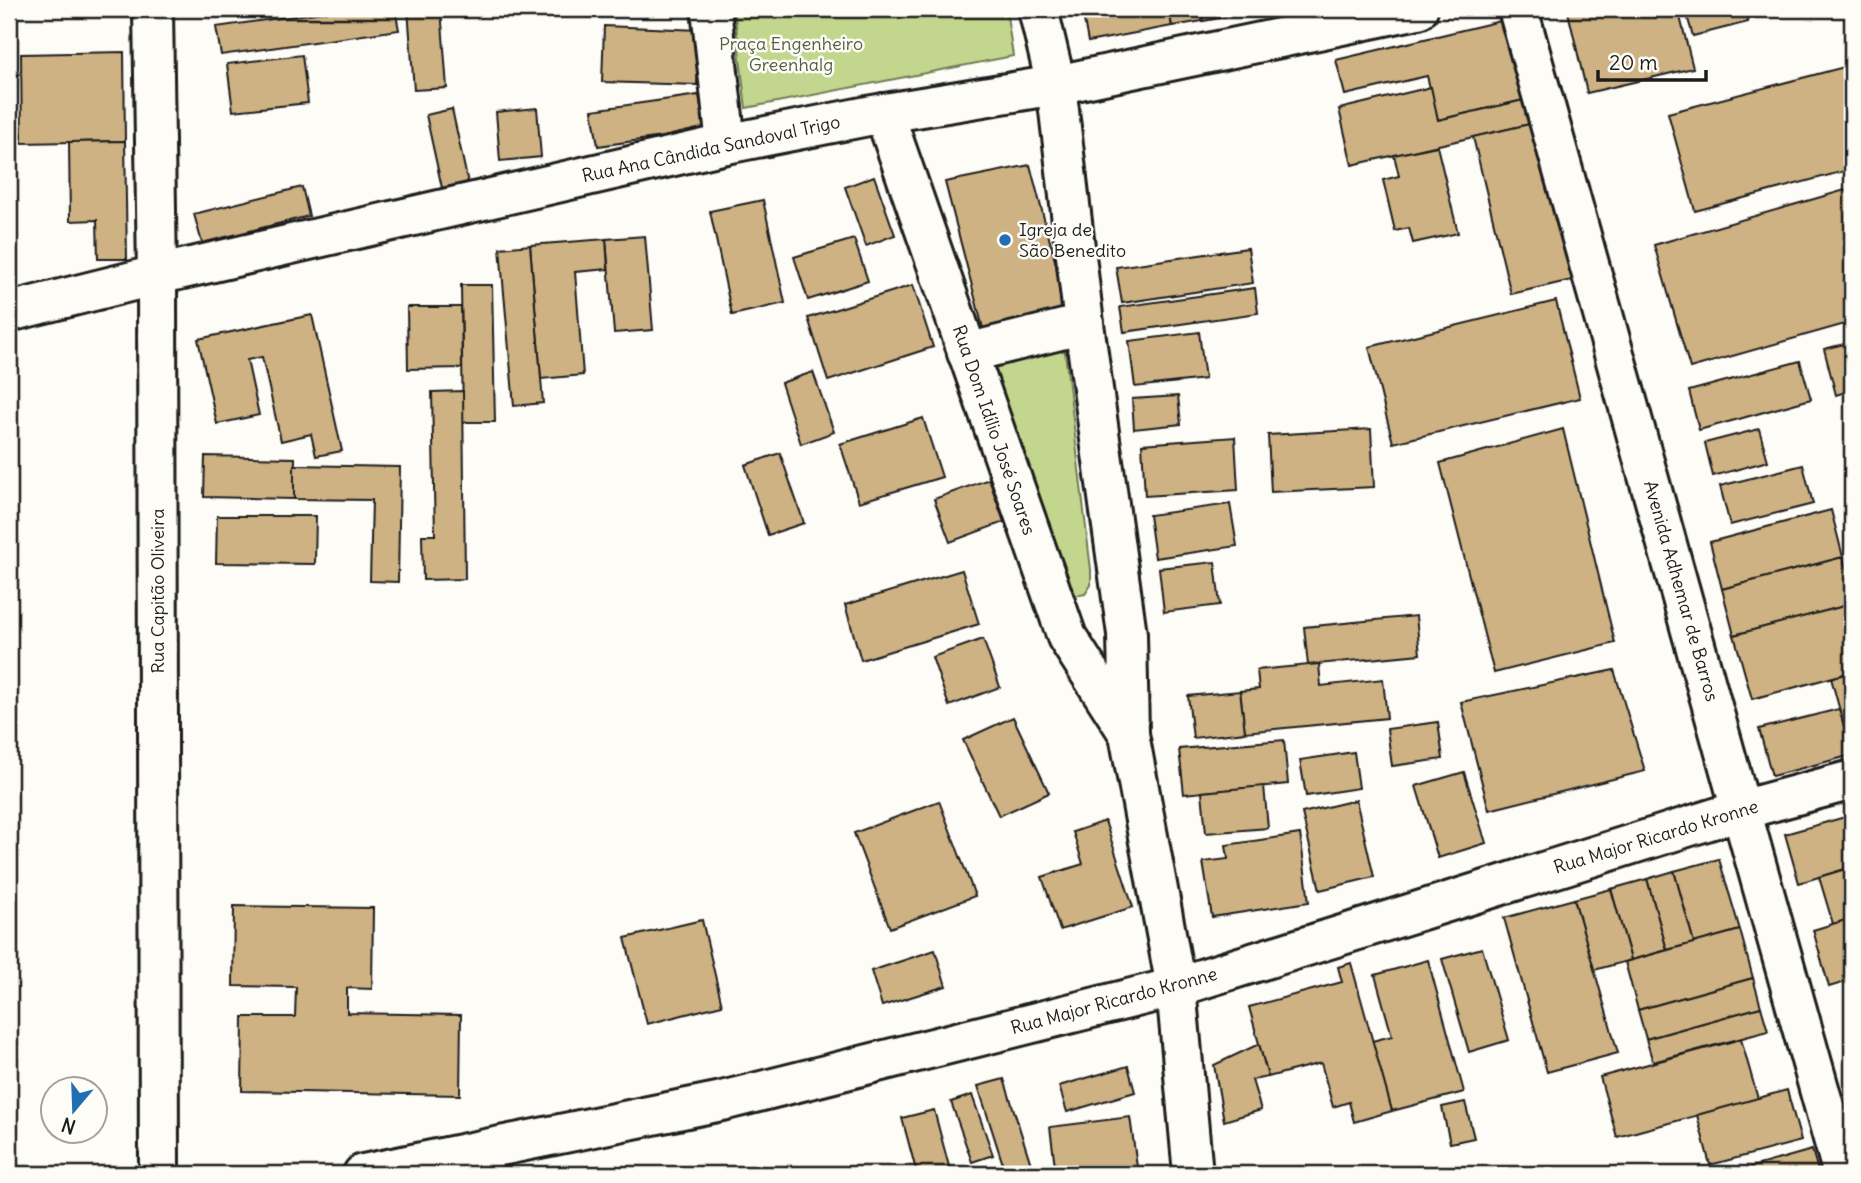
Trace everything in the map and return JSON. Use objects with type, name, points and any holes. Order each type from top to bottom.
[{"type":"street","name":"Rua Capitão Oliveira","points":[[153,9],[157,275],[159,1174]]},
{"type":"street","points":[[711,9],[726,144]]},
{"type":"street","name":"Rua Dom Idílio José Soares","points":[[1038,9],[1056,85],[1084,324],[1127,634],[1129,734],[1176,987],[1193,1174]]},
{"type":"street","name":"Rua Ana Cândida Sandoval Trigo","points":[[9,312],[157,275],[726,144],[884,113],[1056,85],[1418,9]]},
{"type":"street","name":"Avenida Adhemar de Barros","points":[[1518,9],[1843,1174]]},
{"type":"street","name":"Rua Dom Idílio José Soares","points":[[884,113],[1068,637],[1129,734]]},
{"type":"street","points":[[967,353],[1084,324]]},
{"type":"street","name":"Rua Major Ricardo Kronne","points":[[363,1174],[722,1101],[1176,987],[1741,810],[1852,780]]},
{"type":"green space","name":"Praça Engenheiro Greenhalg","points":[[734,9],[1006,9],[1013,56],[746,108]]},
{"type":"green space","points":[[1055,345],[1065,352],[1091,570],[1091,585],[1085,594],[1074,596],[1066,584],[987,365]]},
{"type":"building","points":[[345,9],[395,9],[399,30],[221,55],[216,27]]},
{"type":"building","points":[[408,9],[441,9],[447,88],[414,90]]},
{"type":"building","points":[[1082,9],[1169,9],[1172,26],[1088,42]]},
{"type":"building","points":[[1169,9],[1200,9],[1203,21],[1172,26]]},
{"type":"building","points":[[1200,9],[1271,9],[1203,21]]},
{"type":"building","points":[[1583,9],[1678,9],[1693,68],[1587,93],[1568,12]]},
{"type":"building","points":[[1685,9],[1745,9],[1748,22],[1693,36]]},
{"type":"building","points":[[1509,19],[1528,99],[1438,120],[1427,76],[1345,95],[1336,60]]},
{"type":"building","points":[[604,26],[699,30],[697,85],[602,82]]},
{"type":"building","points":[[124,52],[125,141],[22,143],[21,54]]},
{"type":"building","points":[[302,55],[308,103],[233,111],[227,64]]},
{"type":"building","points":[[1852,65],[1852,169],[1695,211],[1668,113]]},
{"type":"building","points":[[1431,87],[1438,120],[1528,99],[1534,123],[1352,165],[1339,109]]},
{"type":"building","points":[[699,95],[705,131],[598,146],[592,110]]},
{"type":"building","points":[[537,108],[541,157],[500,161],[496,112]]},
{"type":"building","points":[[452,109],[468,183],[442,188],[426,115]]},
{"type":"building","points":[[1534,123],[1572,280],[1511,294],[1473,137]]},
{"type":"building","points":[[125,141],[127,259],[98,259],[97,220],[70,221],[69,142]]},
{"type":"building","points":[[1437,146],[1458,233],[1413,243],[1409,228],[1395,231],[1383,180],[1399,176],[1394,155]]},
{"type":"building","points":[[1030,165],[1070,318],[985,336],[945,182]]},
{"type":"building","points":[[874,176],[895,235],[866,246],[845,187]]},
{"type":"building","points":[[302,187],[309,216],[202,243],[194,214]]},
{"type":"building","points":[[1852,188],[1852,322],[1690,368],[1654,245]]},
{"type":"building","points":[[763,200],[785,303],[732,315],[710,211]]},
{"type":"building","points":[[645,236],[653,330],[614,333],[606,239]]},
{"type":"building","points":[[606,239],[608,269],[575,272],[583,375],[541,379],[530,245]]},
{"type":"building","points":[[854,239],[868,281],[808,300],[794,257]]},
{"type":"building","points":[[530,245],[543,403],[514,406],[500,248]]},
{"type":"building","points":[[1248,248],[1253,283],[1122,303],[1116,267]]},
{"type":"building","points":[[461,285],[492,285],[495,422],[463,422]]},
{"type":"building","points":[[913,285],[933,347],[828,381],[808,318]]},
{"type":"building","points":[[1255,288],[1258,313],[1124,332],[1120,307]]},
{"type":"building","points":[[1556,301],[1580,398],[1393,443],[1369,347]]},
{"type":"building","points":[[407,307],[461,307],[462,368],[408,369]]},
{"type":"building","points":[[312,315],[342,451],[316,456],[311,434],[281,441],[262,357],[247,360],[259,415],[217,424],[198,339]]},
{"type":"building","points":[[1199,332],[1205,379],[1135,387],[1129,341]]},
{"type":"building","points":[[1852,342],[1852,390],[1836,395],[1824,349]]},
{"type":"building","points":[[1800,361],[1811,399],[1699,430],[1689,391]]},
{"type":"building","points":[[813,372],[834,432],[801,444],[781,383]]},
{"type":"building","points":[[463,391],[465,579],[423,580],[422,535],[435,535],[432,392]]},
{"type":"building","points":[[1178,396],[1181,424],[1134,429],[1132,399]]},
{"type":"building","points":[[923,418],[942,477],[859,502],[840,444]]},
{"type":"building","points":[[1371,429],[1374,487],[1271,492],[1268,435]]},
{"type":"building","points":[[1563,429],[1615,643],[1494,673],[1440,463]]},
{"type":"building","points":[[1759,429],[1768,461],[1713,476],[1705,443]]},
{"type":"building","points":[[1235,437],[1238,490],[1145,496],[1142,444]]},
{"type":"building","points":[[780,453],[804,523],[768,535],[745,465]]},
{"type":"building","points":[[205,456],[295,458],[294,499],[204,497]]},
{"type":"building","points":[[294,465],[400,467],[398,582],[370,581],[372,500],[294,499]]},
{"type":"building","points":[[1803,465],[1813,504],[1730,525],[1720,486]]},
{"type":"building","points":[[989,479],[1004,522],[950,542],[934,499]]},
{"type":"building","points":[[1230,504],[1237,546],[1155,558],[1149,515]]},
{"type":"building","points":[[1831,510],[1843,557],[1722,589],[1710,542]]},
{"type":"building","points":[[217,516],[316,516],[315,564],[216,563]]},
{"type":"building","points":[[1843,557],[1852,591],[1852,604],[1734,635],[1722,589]]},
{"type":"building","points":[[1215,562],[1220,605],[1164,612],[1159,568]]},
{"type":"building","points":[[962,570],[979,624],[861,660],[845,605]]},
{"type":"building","points":[[1852,604],[1852,672],[1752,699],[1734,635]]},
{"type":"building","points":[[1416,616],[1420,654],[1308,665],[1304,627]]},
{"type":"building","points":[[983,639],[1000,687],[949,706],[932,657]]},
{"type":"building","points":[[1319,664],[1321,686],[1383,679],[1387,718],[1245,732],[1240,691],[1259,689],[1257,670]]},
{"type":"building","points":[[1614,670],[1645,771],[1489,810],[1461,702]]},
{"type":"building","points":[[1852,672],[1852,755],[1831,678]]},
{"type":"building","points":[[1240,691],[1245,732],[1193,738],[1188,696]]},
{"type":"building","points":[[1839,709],[1852,755],[1772,776],[1759,729]]},
{"type":"building","points":[[1013,717],[1049,793],[999,816],[963,740]]},
{"type":"building","points":[[1438,722],[1443,759],[1392,766],[1387,729]]},
{"type":"building","points":[[1284,740],[1288,784],[1184,794],[1179,749]]},
{"type":"building","points":[[1354,752],[1359,788],[1306,796],[1300,760]]},
{"type":"building","points":[[1464,772],[1486,843],[1438,858],[1416,786]]},
{"type":"building","points":[[1264,786],[1268,828],[1206,833],[1202,792]]},
{"type":"building","points":[[1356,800],[1374,877],[1320,890],[1302,813]]},
{"type":"building","points":[[939,801],[975,896],[890,928],[854,833]]},
{"type":"building","points":[[1852,815],[1852,867],[1799,883],[1785,834]]},
{"type":"building","points":[[1105,821],[1133,907],[1060,930],[1042,877],[1083,864],[1073,832]]},
{"type":"building","points":[[1300,834],[1309,902],[1212,917],[1203,862],[1228,859],[1226,845]]},
{"type":"building","points":[[1719,859],[1740,930],[1694,943],[1674,871]]},
{"type":"building","points":[[1852,867],[1852,918],[1833,924],[1819,877]]},
{"type":"building","points":[[1674,871],[1694,943],[1667,950],[1647,879]]},
{"type":"building","points":[[1647,879],[1667,950],[1631,960],[1611,889]]},
{"type":"building","points":[[1611,889],[1631,960],[1594,970],[1574,899]]},
{"type":"building","points":[[1574,899],[1618,1053],[1547,1072],[1504,918]]},
{"type":"building","points":[[234,906],[373,908],[372,989],[347,988],[347,1013],[461,1015],[460,1095],[242,1091],[243,1017],[295,1017],[296,987],[233,986]]},
{"type":"building","points":[[1852,918],[1852,980],[1829,987],[1813,930]]},
{"type":"building","points":[[702,920],[722,1005],[647,1024],[625,938]]},
{"type":"building","points":[[1740,930],[1753,978],[1638,1010],[1625,962]]},
{"type":"building","points":[[1482,948],[1509,1040],[1469,1052],[1442,959]]},
{"type":"building","points":[[935,950],[946,986],[882,1006],[871,971]]},
{"type":"building","points":[[1428,960],[1464,1092],[1392,1111],[1372,1041],[1392,1036],[1375,975]]},
{"type":"building","points":[[1351,963],[1392,1111],[1354,1122],[1349,1102],[1333,1107],[1321,1063],[1268,1077],[1249,1007],[1342,982],[1338,967]]},
{"type":"building","points":[[1753,978],[1761,1007],[1646,1039],[1638,1010]]},
{"type":"building","points":[[1761,1007],[1768,1031],[1653,1062],[1646,1039]]},
{"type":"building","points":[[1741,1039],[1758,1099],[1617,1137],[1600,1077]]},
{"type":"building","points":[[1259,1044],[1268,1077],[1252,1080],[1261,1110],[1224,1121],[1214,1065]]},
{"type":"building","points":[[1128,1066],[1135,1092],[1067,1112],[1059,1086]]},
{"type":"building","points":[[1004,1079],[1034,1174],[1006,1174],[978,1086]]},
{"type":"building","points":[[1787,1090],[1801,1141],[1710,1165],[1697,1115]]},
{"type":"building","points":[[972,1095],[993,1155],[972,1162],[951,1102]]},
{"type":"building","points":[[1465,1102],[1474,1138],[1450,1143],[1442,1107]]},
{"type":"building","points":[[934,1110],[951,1174],[917,1174],[902,1118]]},
{"type":"building","points":[[1130,1117],[1137,1167],[1056,1174],[1050,1127]]},
{"type":"building","points":[[1812,1150],[1819,1174],[1727,1174]]},
{"type":"place","name":"Igreja de São Benedito","points":[[1005,240]]}]
